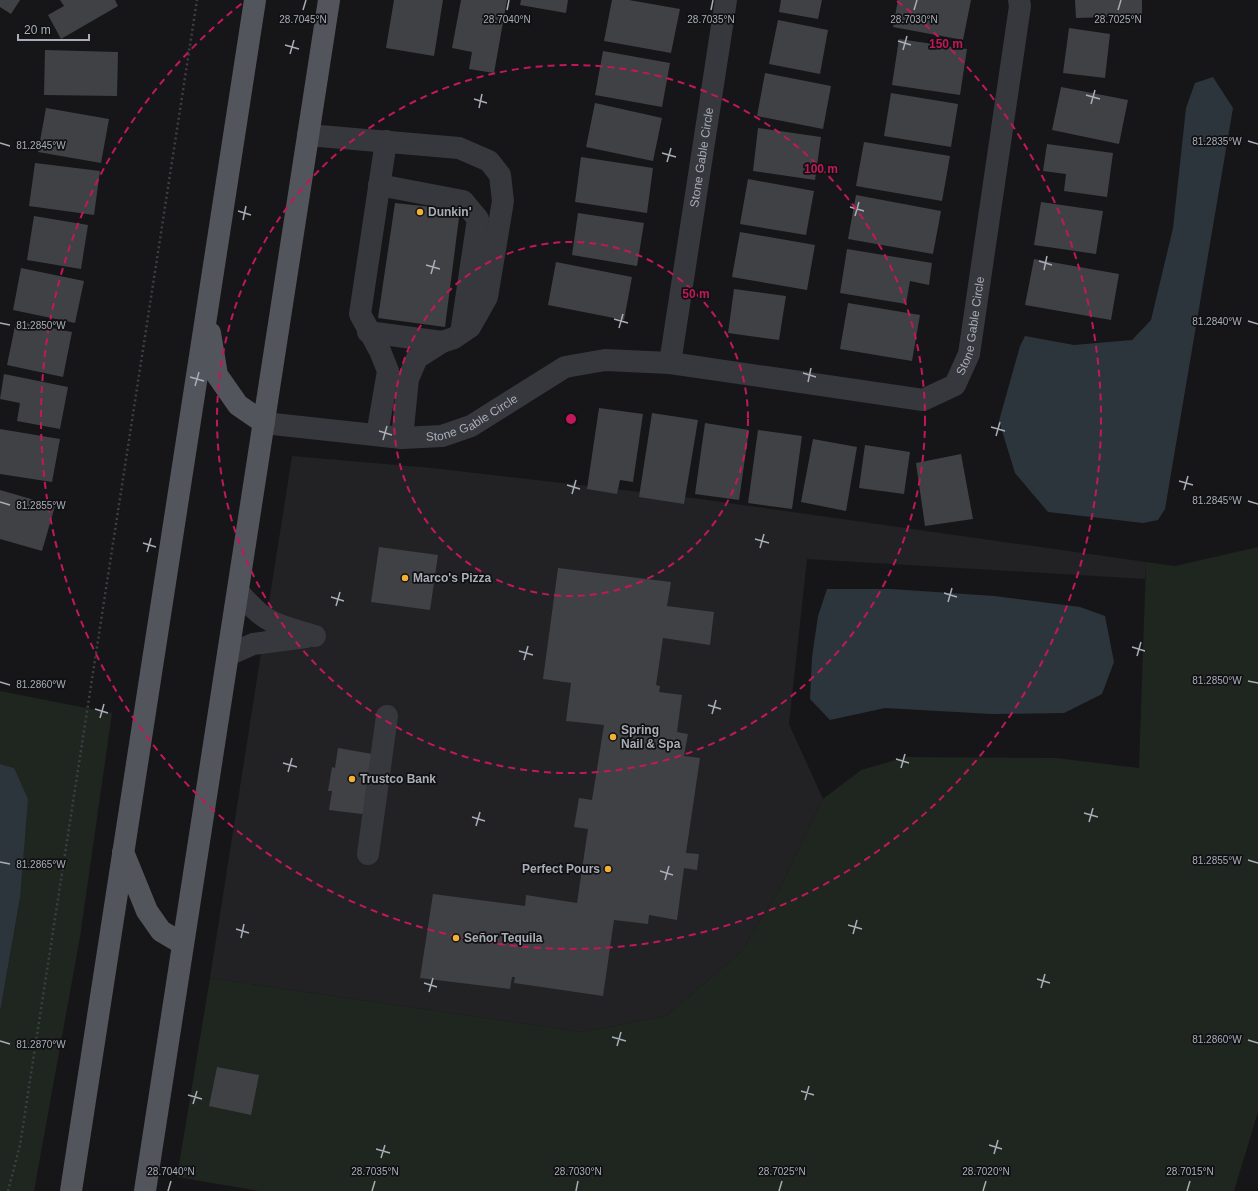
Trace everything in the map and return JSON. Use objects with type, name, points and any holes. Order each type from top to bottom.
[{"type":"main road","points":[[71,1191],[255,0]]},
{"type":"main road","points":[[145,1191],[329,0]]},
{"type":"main road","points":[[207,316],[217,375],[238,405],[264,423]]},
{"type":"main road","points":[[123,852],[147,911],[161,931],[183,944]]},
{"type":"street","name":"Stone Gable Circle","points":[[670,363],[726,0]]},
{"type":"street","name":"Stone Gable Circle","points":[[264,423],[402,438],[442,436],[471,426],[565,367],[605,360],[670,363],[923,400],[956,385],[969,354],[1019,14],[1019,0]]},
{"type":"street","points":[[308,135],[459,148],[489,161],[500,175],[503,201],[488,297],[470,327],[417,358],[408,379],[402,438]]},
{"type":"street","points":[[377,436],[388,371],[380,351],[368,332],[360,314],[386,141]]},
{"type":"street","points":[[379,185],[463,200],[478,219],[452,338]]},
{"type":"street","points":[[368,332],[452,338]]},
{"type":"street","points":[[228,655],[254,644],[270,640],[315,636],[267,619],[258,613],[238,592]]},
{"type":"street","points":[[375,855],[395,717]]},
{"type":"path","points":[[8,1191],[20,1146],[197,0]]},
{"type":"shaded area","points":[[1213,77],[1233,108],[1165,509],[1158,520],[1143,523],[1048,512],[1015,473],[999,421],[1020,346],[1025,336],[1074,345],[1132,340],[1151,320],[1173,228],[1186,108],[1195,83]]},
{"type":"shaded area","points":[[292,456],[432,468],[701,499],[1146,562],[1145,579],[807,559],[789,724],[823,799],[780,888],[742,951],[666,1016],[582,1032],[210,978]]},
{"type":"shaded area","points":[[1258,547],[1258,1112],[1234,1191],[259,1191],[177,1177],[210,978],[582,1032],[666,1016],[742,951],[780,888],[823,799],[861,770],[906,757],[1056,758],[1139,768],[1146,562],[1175,566]]},
{"type":"shaded area","points":[[827,589],[891,589],[994,596],[1080,607],[1105,616],[1114,662],[1102,694],[1064,713],[992,714],[885,708],[830,720],[810,699],[812,657],[818,616]]},
{"type":"shaded area","points":[[0,691],[112,713],[80,937],[34,1191],[0,1191],[0,1012],[20,898],[14,768],[0,764]]},
{"type":"shaded area","points":[[0,764],[14,768],[28,799],[20,898],[0,1012]]},
{"type":"building","points":[[0,0],[20,0],[11,14],[0,7]]},
{"type":"building","points":[[60,0],[115,0],[118,6],[61,39],[48,15],[64,6]]},
{"type":"building","points":[[394,0],[443,0],[434,56],[386,48]]},
{"type":"building","points":[[461,0],[507,0],[494,73],[469,69],[472,52],[452,48]]},
{"type":"building","points":[[521,0],[568,0],[566,13],[520,5]]},
{"type":"building","points":[[612,0],[629,0],[680,9],[671,53],[604,41]]},
{"type":"building","points":[[781,0],[822,0],[818,19],[779,12]]},
{"type":"building","points":[[898,0],[971,0],[963,40],[893,27]]},
{"type":"building","points":[[1075,0],[1142,0],[1142,16],[1076,18]]},
{"type":"building","points":[[778,20],[828,30],[820,74],[769,64]]},
{"type":"building","points":[[1069,28],[1110,34],[1105,78],[1063,73]]},
{"type":"building","points":[[899,39],[967,49],[960,95],[892,85]]},
{"type":"building","points":[[45,50],[118,52],[117,96],[44,95]]},
{"type":"building","points":[[603,51],[670,63],[662,107],[595,95]]},
{"type":"building","points":[[765,73],[831,86],[823,129],[757,116]]},
{"type":"building","points":[[1061,87],[1128,100],[1119,144],[1052,130]]},
{"type":"building","points":[[891,93],[958,104],[951,147],[884,136]]},
{"type":"building","points":[[595,103],[662,118],[653,161],[586,147]]},
{"type":"building","points":[[46,108],[109,119],[101,163],[38,152]]},
{"type":"building","points":[[758,128],[821,137],[815,180],[753,171]]},
{"type":"building","points":[[864,142],[950,156],[942,201],[856,186]]},
{"type":"building","points":[[1047,144],[1113,153],[1107,197],[1064,191],[1066,174],[1043,171]]},
{"type":"building","points":[[581,157],[653,168],[647,213],[575,202]]},
{"type":"building","points":[[35,163],[100,171],[94,215],[29,206]]},
{"type":"building","points":[[748,179],[814,191],[806,235],[740,224]]},
{"type":"building","points":[[856,195],[941,211],[933,254],[848,239]]},
{"type":"building","points":[[1041,202],[1103,211],[1096,254],[1034,245]]},
{"type":"building","points":[[395,203],[460,210],[445,327],[378,318]]},
{"type":"building","points":[[578,213],[644,223],[637,266],[572,255]]},
{"type":"building","points":[[34,216],[88,225],[81,269],[27,260]]},
{"type":"building","points":[[740,232],[815,245],[807,290],[732,277]]},
{"type":"building","points":[[847,249],[932,263],[929,285],[910,281],[906,304],[840,293]]},
{"type":"building","points":[[1034,259],[1119,274],[1111,320],[1025,305]]},
{"type":"building","points":[[556,262],[632,277],[624,320],[548,305]]},
{"type":"building","points":[[21,268],[84,281],[75,323],[13,310]]},
{"type":"building","points":[[734,289],[786,296],[779,340],[728,333]]},
{"type":"building","points":[[848,303],[920,315],[912,361],[840,349]]},
{"type":"building","points":[[16,321],[72,332],[63,377],[7,365]]},
{"type":"building","points":[[4,374],[68,387],[60,429],[17,421],[20,403],[0,399]]},
{"type":"building","points":[[599,408],[643,414],[633,482],[620,480],[617,494],[587,489]]},
{"type":"building","points":[[652,413],[698,420],[684,504],[639,497]]},
{"type":"building","points":[[705,423],[749,430],[739,500],[695,494]]},
{"type":"building","points":[[0,429],[60,439],[52,482],[0,474]]},
{"type":"building","points":[[758,430],[802,436],[792,509],[748,503]]},
{"type":"building","points":[[813,439],[857,447],[846,511],[801,502]]},
{"type":"building","points":[[865,445],[910,452],[904,494],[859,488]]},
{"type":"building","points":[[961,454],[973,519],[925,526],[916,463]]},
{"type":"building","points":[[0,490],[55,506],[42,551],[0,539]]},
{"type":"building","name":"Marco's Pizza","points":[[379,547],[438,555],[430,610],[371,602]]},
{"type":"building","points":[[558,568],[671,582],[667,606],[714,612],[710,645],[663,638],[656,685],[660,686],[659,692],[682,695],[677,732],[688,734],[684,756],[700,758],[686,853],[699,854],[697,870],[684,868],[677,920],[649,915],[648,924],[614,920],[603,996],[514,983],[515,977],[512,977],[510,989],[420,978],[433,894],[525,906],[526,895],[577,903],[588,829],[574,827],[579,798],[592,800],[604,725],[566,721],[571,683],[543,679]]},
{"type":"building","name":"Trustco Bank","points":[[338,748],[378,755],[370,815],[329,810],[332,791],[328,791],[332,767],[335,768]]},
{"type":"building","points":[[217,1067],[259,1075],[251,1115],[209,1106]]},
{"type":"place","name":"Dunkin'","points":[[420,212]]},
{"type":"place","name":"Marco's Pizza","points":[[405,578]]},
{"type":"place","name":"Spring Nail & Spa","points":[[613,737]]},
{"type":"place","name":"Trustco Bank","points":[[352,779]]},
{"type":"place","name":"Perfect Pours","points":[[608,869]]},
{"type":"place","name":"Señor Tequila","points":[[456,938]]}]
